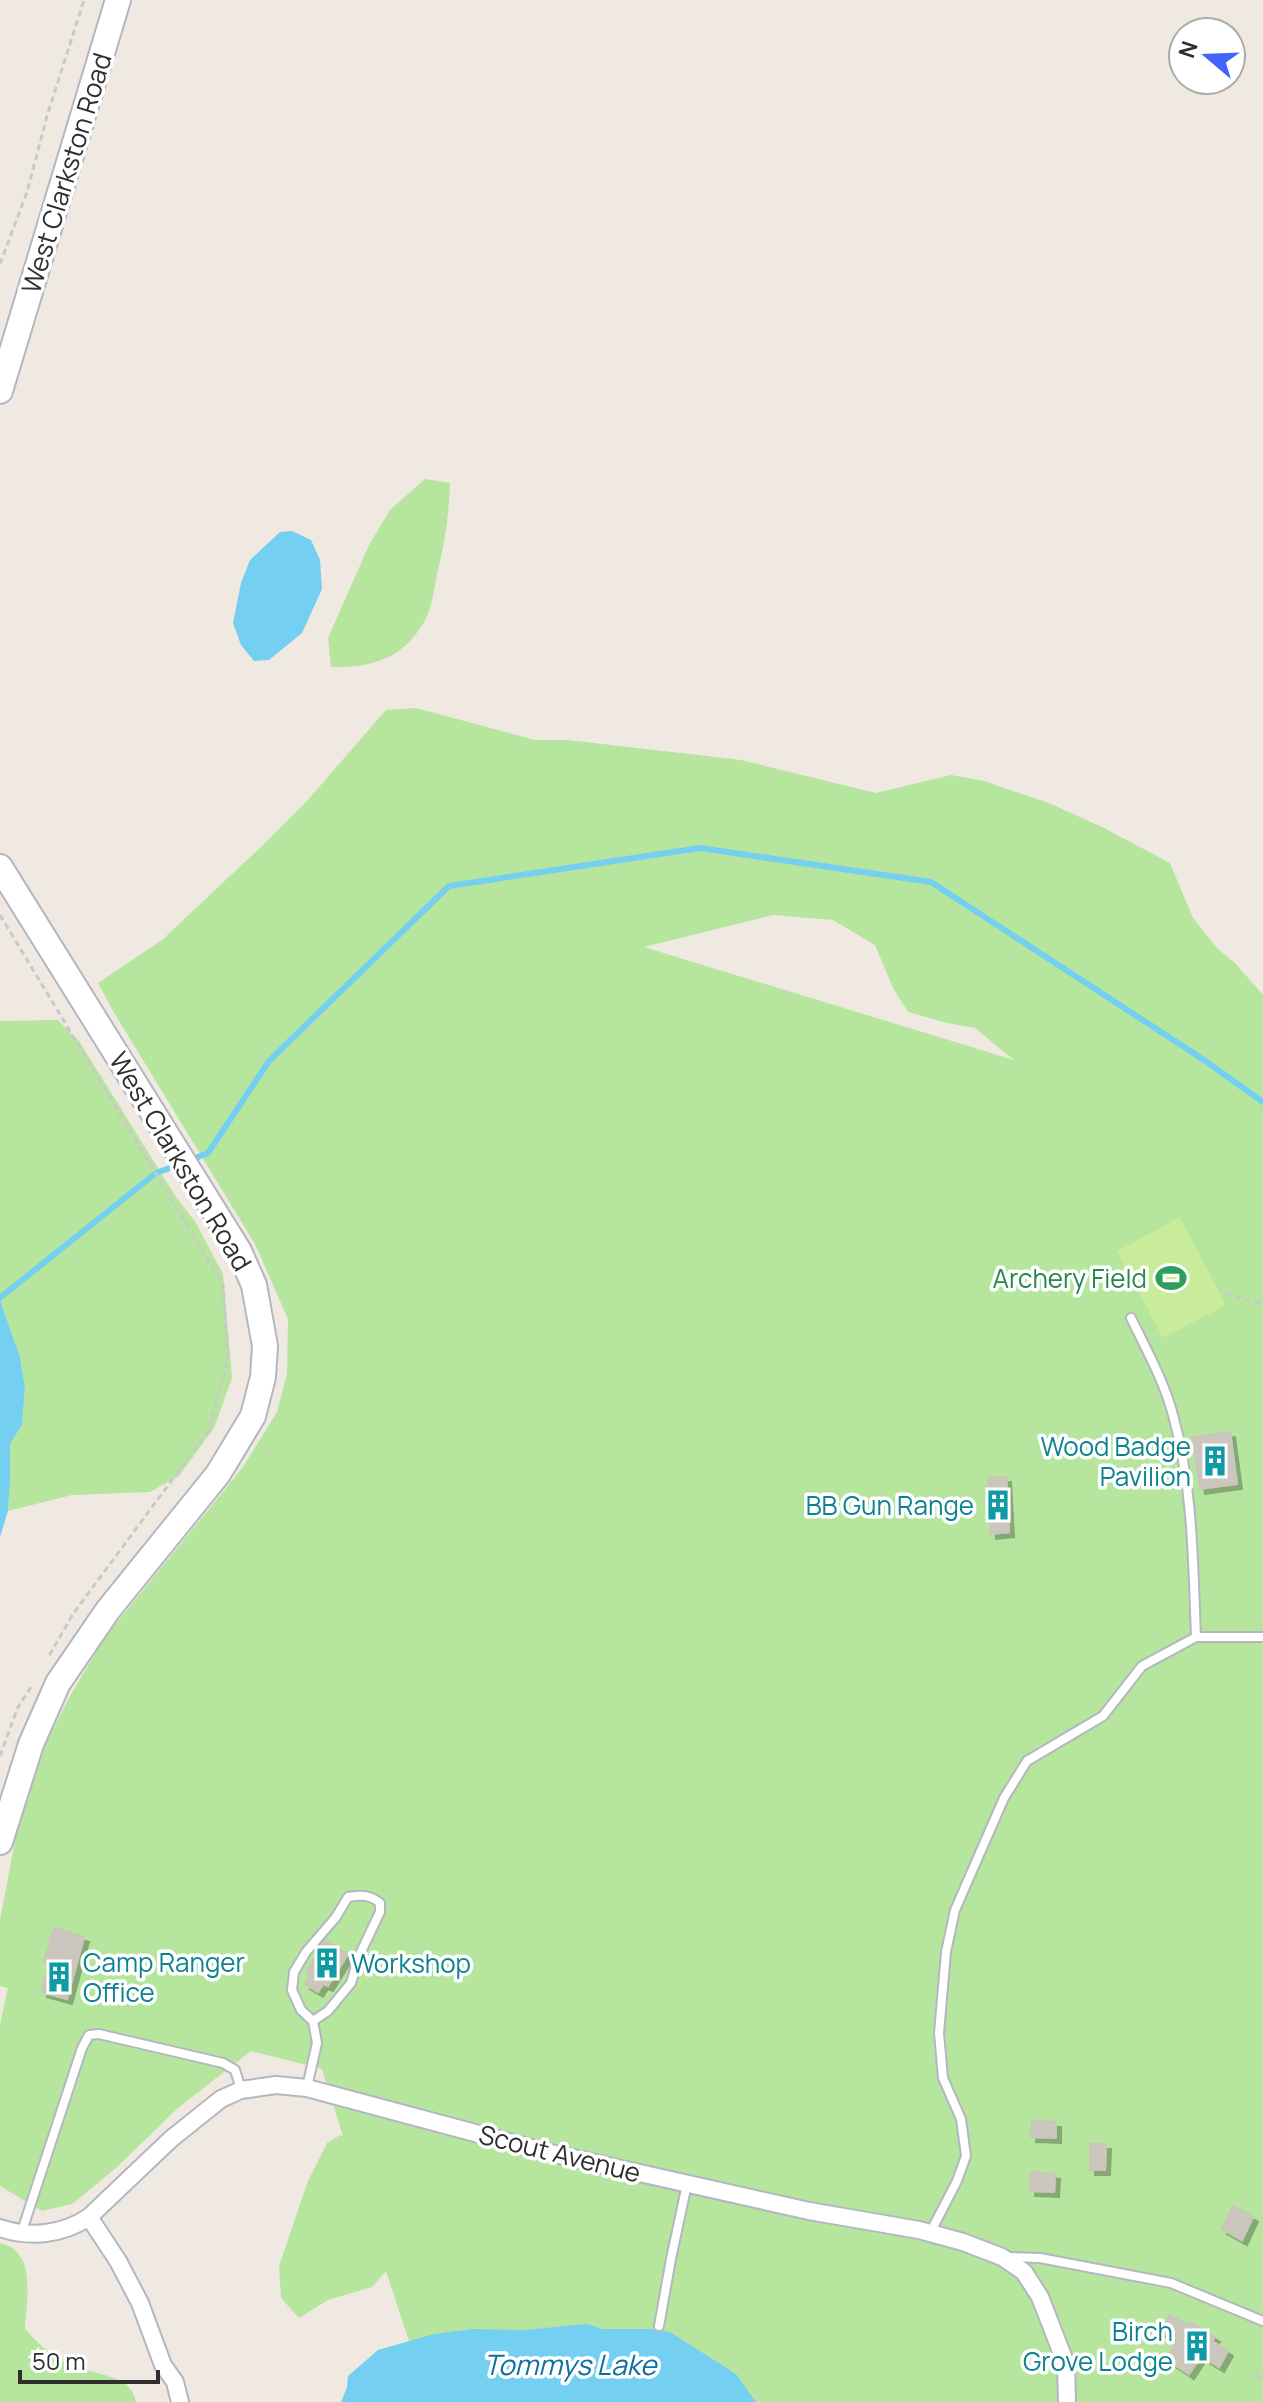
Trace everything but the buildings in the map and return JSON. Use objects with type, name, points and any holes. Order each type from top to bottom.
[{"type":"main road","name":"West Clarkston Road","points":[[0,391],[118,0]]},
{"type":"main road","name":"West Clarkston Road","points":[[0,867],[239,1251],[254,1285],[265,1346],[263,1377],[253,1416],[218,1474],[108,1610],[58,1683],[31,1744],[0,1842]]},
{"type":"street","name":"Scout Avenue","points":[[0,2228],[21,2235],[76,2225],[89,2217],[171,2139],[221,2099],[241,2090],[276,2085],[307,2088],[546,2152],[809,2211],[930,2233],[1002,2257],[1024,2272],[1040,2297],[1066,2364],[1067,2402]]},
{"type":"street","points":[[89,2217],[118,2261],[140,2303],[163,2365],[175,2382],[180,2402]]},
{"type":"lane","points":[[1131,1318],[1172,1412],[1186,1468],[1196,1637]]},
{"type":"lane","points":[[930,2233],[957,2181],[966,2156],[961,2119],[943,2078],[939,2033],[946,1952],[955,1910],[1004,1798],[1027,1761],[1103,1716],[1142,1666],[1196,1637],[1263,1637]]},
{"type":"lane","points":[[307,2088],[317,2043],[313,2021],[301,2010],[292,1990],[294,1972],[348,1897],[372,1896],[380,1903],[380,1912],[360,1954],[351,1983],[328,2011],[313,2021]]},
{"type":"lane","points":[[21,2235],[82,2048],[89,2035],[99,2034],[223,2063],[235,2070],[241,2090]]},
{"type":"lane","points":[[659,2326],[688,2184]]},
{"type":"lane","points":[[1002,2257],[1040,2258],[1171,2283],[1263,2321]]},
{"type":"path","points":[[0,264],[27,192],[47,116],[84,0]]},
{"type":"path","points":[[0,915],[223,1285],[228,1359],[209,1430],[73,1614]]},
{"type":"path","points":[[1225,1294],[1263,1304]]},
{"type":"path","points":[[1256,2375],[1263,2382]]},
{"type":"green space","points":[[425,479],[450,483],[448,518],[427,617],[406,645],[385,659],[359,666],[331,667],[328,638],[370,543],[390,510]]},
{"type":"green space","points":[[416,708],[535,740],[568,740],[741,760],[876,793],[951,775],[984,781],[1049,803],[1170,863],[1193,918],[1263,995],[1263,2402],[429,2402],[386,2271],[372,2287],[328,2300],[299,2318],[281,2298],[279,2266],[308,2181],[327,2143],[343,2136],[322,2069],[251,2051],[178,2108],[116,2168],[72,2204],[42,2211],[0,2186],[0,2025],[8,1988],[0,1986],[0,1920],[17,1830],[43,1749],[105,1637],[243,1467],[277,1412],[287,1374],[288,1319],[255,1244],[98,983],[162,940],[264,844],[306,802],[386,710]],"holes":[[[773,915],[833,920],[875,945],[893,988],[908,1012],[975,1028],[1014,1060],[644,947]]]},
{"type":"green space","points":[[58,1020],[79,1041],[176,1197],[196,1223],[223,1274],[232,1378],[214,1428],[179,1476],[150,1492],[72,1495],[8,1511],[10,1444],[22,1425],[25,1387],[20,1357],[0,1292],[0,1021]]},
{"type":"green space","name":"Archery Field","points":[[1180,1217],[1226,1305],[1163,1338],[1117,1251]]},
{"type":"green space","points":[[0,2243],[12,2248],[25,2266],[28,2292],[25,2329],[62,2361],[127,2385],[136,2402],[0,2402]]},
{"type":"water","points":[[292,531],[311,540],[320,560],[322,589],[302,633],[269,660],[254,661],[241,645],[233,623],[241,583],[250,560],[280,532]]},
{"type":"water","points":[[0,1292],[20,1357],[25,1387],[22,1425],[10,1444],[8,1511],[0,1537]]},
{"type":"water","name":"Tommys Lake","points":[[588,2324],[602,2329],[670,2332],[736,2374],[756,2402],[341,2402],[348,2376],[378,2350],[434,2334],[473,2329],[524,2330]]},
{"type":"waterway","points":[[188,1161],[208,1153],[269,1061],[449,886],[700,848],[931,882],[1201,1058],[1263,1102]]},
{"type":"waterway","points":[[1,1297],[156,1173],[178,1165]]},
{"type":"place","name":"Archery Field","points":[[1171,1278]]},
{"type":"place","name":"Wood Badge Pavilion","points":[[1215,1461]]},
{"type":"place","name":"BB Gun Range","points":[[998,1505]]},
{"type":"place","name":"Workshop","points":[[327,1963]]},
{"type":"place","name":"Camp Ranger Office","points":[[59,1977]]},
{"type":"place","name":"Birch Grove Lodge","points":[[1197,2346]]}]
